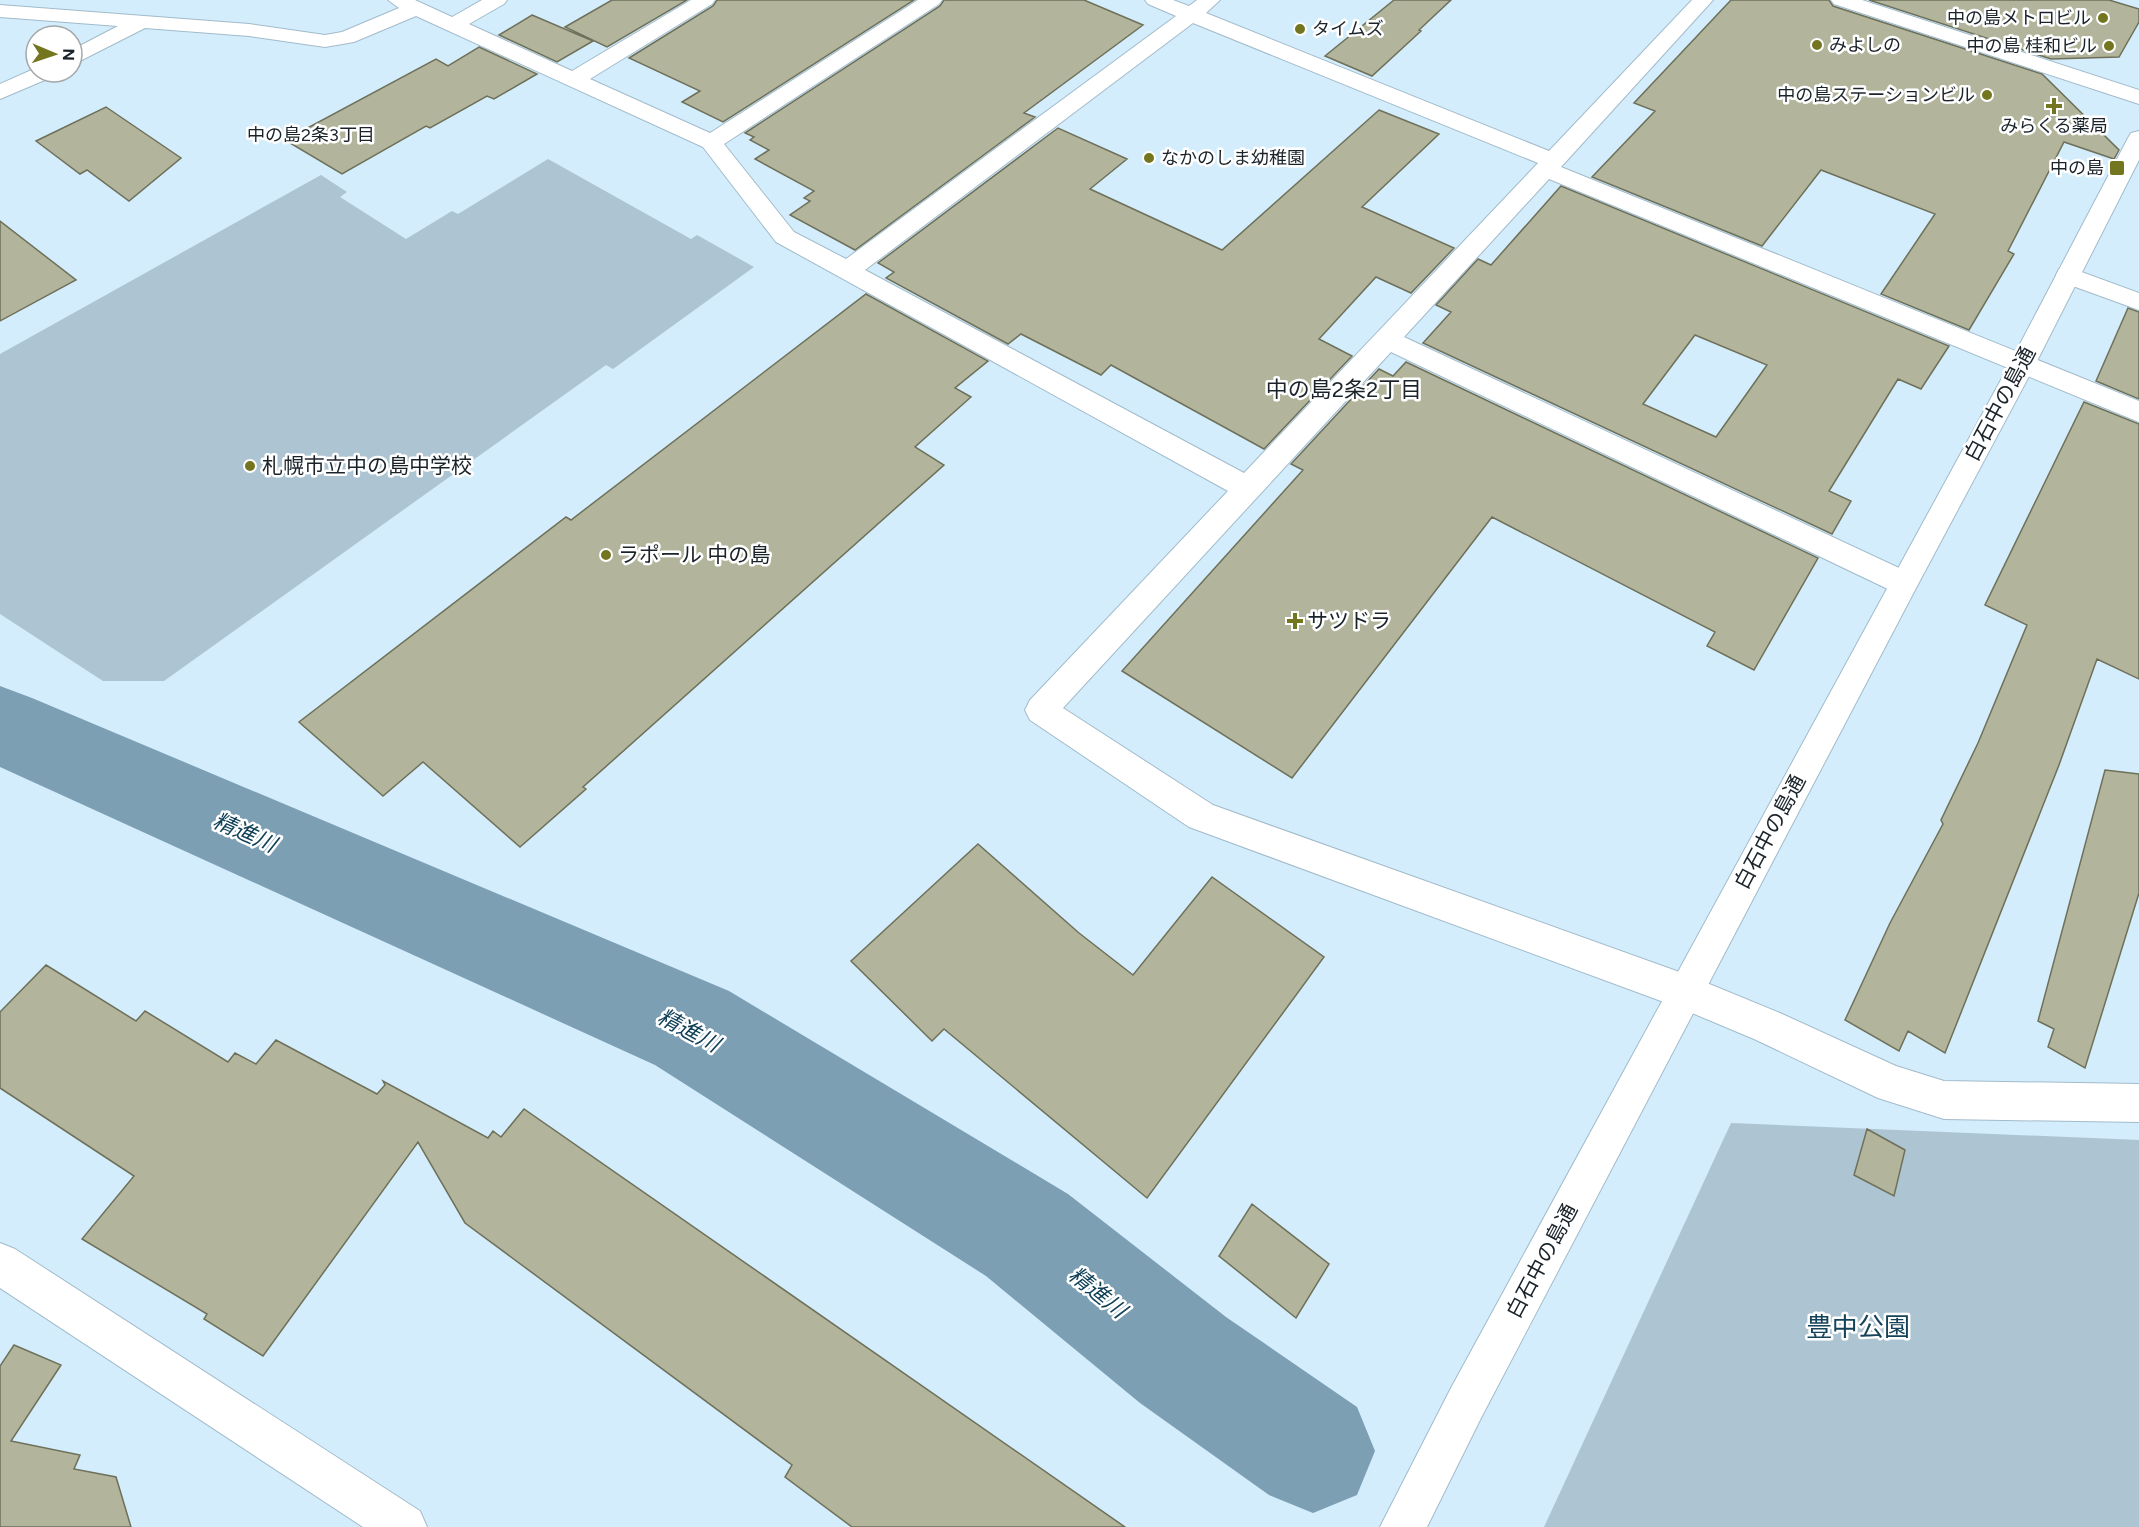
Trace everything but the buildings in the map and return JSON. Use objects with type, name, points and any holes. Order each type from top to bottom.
[{"type":"street","points":[[453,24],[497,0]]},
{"type":"street","points":[[573,80],[705,0]]},
{"type":"street","points":[[711,142],[932,0]]},
{"type":"street","points":[[1155,0],[2139,412]]},
{"type":"street","points":[[848,270],[1210,0]]},
{"type":"street","points":[[1703,0],[1041,710],[1201,816],[1685,993],[1767,1026],[1892,1084],[1944,1100],[2139,1103]]},
{"type":"street","points":[[1841,0],[2139,97]]},
{"type":"street","points":[[0,11],[249,30],[336,41],[407,4],[711,142],[785,237],[1249,489]]},
{"type":"street","points":[[84,53],[141,22]]},
{"type":"street","points":[[0,92],[24,81]]},
{"type":"street","name":"白石中の島通","points":[[1403,1527],[1466,1403],[2022,364],[2139,138]]},
{"type":"street","points":[[2068,275],[2139,302]]},
{"type":"street","points":[[1386,339],[1903,583]]},
{"type":"street","points":[[0,1264],[404,1527]]},
{"type":"green space","name":"札幌市立中の島中学校","points":[[548,159],[691,239],[697,235],[754,267],[613,369],[606,365],[164,681],[103,681],[0,614],[0,354],[321,175],[347,192],[340,197],[406,239],[452,211],[458,214]]},
{"type":"green space","name":"豊中公園","points":[[1731,1123],[2139,1140],[2139,1527],[1544,1527]]},
{"type":"waterway","name":"精進川","points":[[0,725],[692,1028],[1027,1235],[1183,1360],[1313,1451]]},
{"type":"place","name":"中の島メトロビル","points":[[2103,18]]},
{"type":"place","name":"タイムズ","points":[[1300,29]]},
{"type":"place","name":"みよしの","points":[[1817,45]]},
{"type":"place","name":"中の島 桂和ビル","points":[[2109,46]]},
{"type":"place","name":"中の島ステーションビル","points":[[1987,95]]},
{"type":"place","name":"みらくる薬局","points":[[2054,106]]},
{"type":"place","name":"なかのしま幼稚園","points":[[1149,158]]},
{"type":"place","name":"中の島","points":[[2117,168]]},
{"type":"place","name":"札幌市立中の島中学校","points":[[250,466]]},
{"type":"place","name":"ラポール 中の島","points":[[606,555]]},
{"type":"place","name":"サツドラ","points":[[1295,621]]},
{"type":"district","name":"中の島2条3丁目","points":[[311,135]]},
{"type":"district","name":"中の島2条2丁目","points":[[1344,389]]}]
